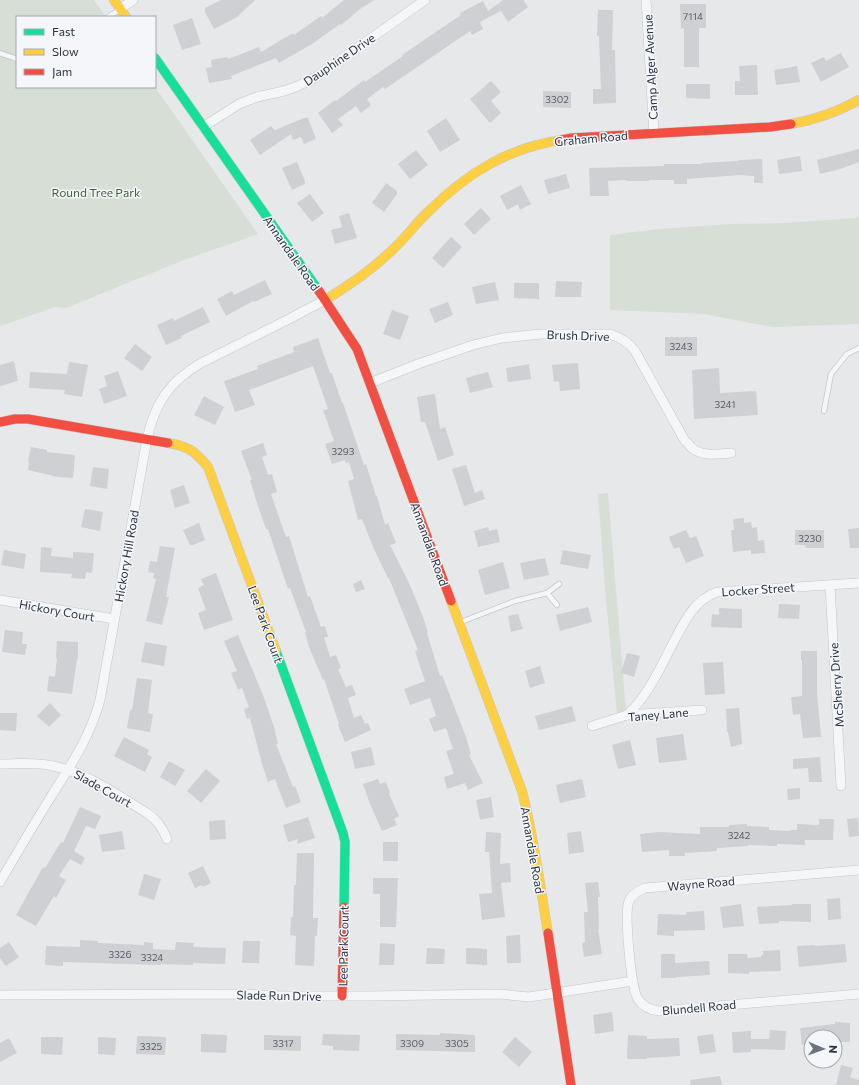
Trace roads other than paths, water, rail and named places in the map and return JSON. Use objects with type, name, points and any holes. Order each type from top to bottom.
[{"type":"street","points":[[114,0],[125,16]]},
{"type":"street","points":[[120,9],[133,0]]},
{"type":"street","name":"Dauphine Drive","points":[[204,127],[239,104],[257,97],[284,91],[316,77],[425,0]]},
{"type":"street","name":"Camp Alger Avenue","points":[[646,0],[654,134]]},
{"type":"street","name":"Annandale Road","points":[[156,59],[325,300],[357,349],[522,791],[529,819],[571,1085]]},
{"type":"street","name":"Graham Road","points":[[325,300],[350,285],[398,245],[433,206],[451,189],[488,164],[515,152],[534,145],[572,138],[770,127],[794,124],[838,111],[859,100]]},
{"type":"street","name":"Hickory Hill Road","points":[[0,882],[69,769],[97,713],[102,693],[147,439],[151,422],[157,407],[176,381],[190,369],[325,300]]},
{"type":"street","name":"Brush Drive","points":[[370,383],[418,364],[473,345],[502,338],[557,333],[610,334],[630,344],[636,351],[685,441],[692,448],[699,452],[709,454],[731,453]]},
{"type":"street","name":"Lee Park Court","points":[[0,422],[14,419],[28,419],[181,445],[191,450],[201,458],[210,472],[343,833],[345,842],[342,996]]},
{"type":"street","name":"Locker Street","points":[[626,715],[635,708],[643,697],[669,652],[682,624],[701,601],[709,595],[717,592],[859,583]]},
{"type":"street","name":"McSherry Drive","points":[[830,585],[842,786]]},
{"type":"street","name":"Hickory Court","points":[[0,600],[114,619]]},
{"type":"street","name":"Taney Lane","points":[[592,726],[626,715],[702,710]]},
{"type":"street","name":"Slade Court","points":[[0,764],[51,765],[69,769],[85,776],[156,819],[167,838]]},
{"type":"street","name":"Wayne Road","points":[[633,981],[627,925],[627,907],[632,896],[638,891],[645,888],[859,870]]},
{"type":"street","points":[[557,993],[633,981]]},
{"type":"street","name":"Blundell Road","points":[[633,981],[638,1000],[645,1007],[659,1011],[859,994]]},
{"type":"street","name":"Slade Run Drive","points":[[0,995],[240,994],[342,996],[499,994],[530,997],[557,993]]},
{"type":"lane","points":[[110,16],[120,9]]},
{"type":"lane","points":[[0,53],[16,59]]},
{"type":"lane","points":[[824,411],[832,374],[847,354],[859,348]]},
{"type":"lane","points":[[459,623],[515,602],[547,593],[559,584]]},
{"type":"lane","points":[[547,593],[557,605]]},
{"type":"park label","name":"Round Tree Park","points":[[96,192]]}]
